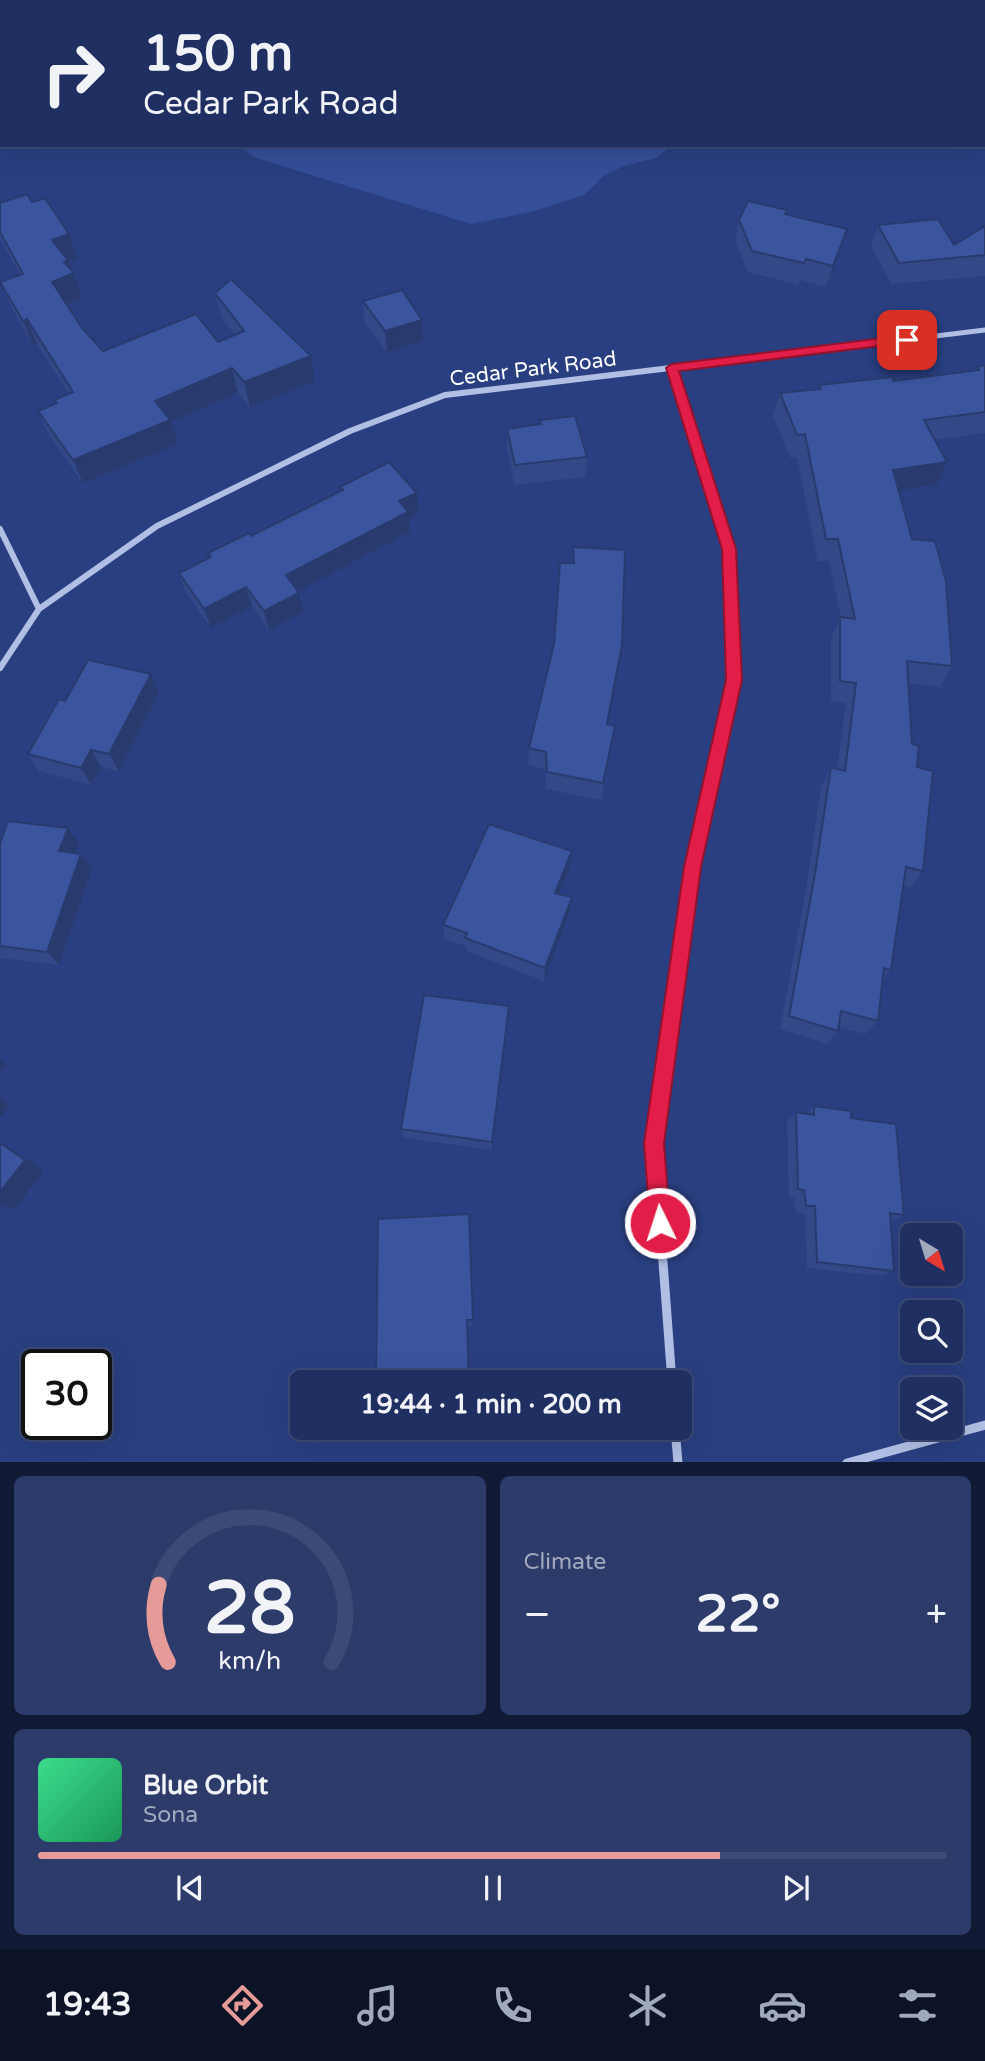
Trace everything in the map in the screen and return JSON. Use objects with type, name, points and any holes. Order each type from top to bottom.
[{"type":"street","name":"Cedar Park Road","points":[[0,668],[39,609],[157,526],[361,426],[445,394],[985,330]]},
{"type":"street","points":[[671,1370],[654,1143],[692,867],[734,680],[729,549],[672,368]]},
{"type":"street","points":[[0,529],[39,609]]},
{"type":"street","points":[[847,1462],[985,1425]]},
{"type":"street","points":[[676,1440],[678,1462]]},
{"type":"shaded area","points":[[240,147],[670,147],[656,158],[624,166],[605,175],[584,195],[531,212],[471,224],[256,158]]},
{"type":"building","points":[[27,194],[32,202],[45,198],[69,234],[52,240],[68,260],[64,262],[74,273],[52,282],[82,328],[103,351],[196,314],[218,342],[244,331],[215,293],[231,279],[311,356],[244,382],[232,368],[155,401],[170,420],[73,460],[38,411],[73,392],[27,319],[23,321],[0,282],[23,274],[0,232],[0,203]]},
{"type":"building","points":[[748,201],[787,210],[785,214],[847,229],[833,266],[806,259],[804,263],[752,251],[739,220]]},
{"type":"building","points":[[938,219],[954,245],[985,226],[985,255],[899,263],[878,225]]},
{"type":"building","points":[[402,290],[422,320],[385,331],[363,301]]},
{"type":"building","points":[[985,365],[985,412],[924,420],[947,462],[893,470],[912,539],[935,541],[946,581],[952,666],[907,661],[912,744],[919,746],[917,767],[933,771],[923,871],[906,867],[891,970],[884,968],[878,1021],[841,1011],[838,1031],[789,1016],[831,767],[845,771],[856,683],[840,681],[840,617],[855,619],[838,539],[826,539],[805,434],[797,435],[780,393],[821,389],[819,385],[892,377],[894,381],[979,370],[978,366]]},
{"type":"building","points":[[575,416],[587,457],[515,465],[507,429],[541,424],[540,420]]},
{"type":"building","points":[[389,462],[417,493],[399,501],[408,512],[286,575],[299,593],[264,611],[246,587],[204,609],[179,573],[211,557],[208,553],[249,533],[251,536],[343,490],[340,487]]},
{"type":"building","points":[[573,547],[625,550],[622,645],[607,724],[615,726],[603,783],[547,772],[546,752],[529,748],[554,644],[560,563],[574,563]]},
{"type":"building","points":[[88,660],[151,674],[109,754],[91,750],[81,768],[28,754],[59,699],[65,701]]},
{"type":"building","points":[[8,821],[68,828],[59,851],[81,854],[47,952],[0,946],[0,843]]},
{"type":"building","points":[[489,824],[572,851],[555,893],[572,897],[545,968],[465,938],[467,933],[443,925]]},
{"type":"building","points":[[424,995],[509,1006],[492,1142],[401,1129]]},
{"type":"building","points":[[814,1106],[851,1111],[851,1118],[896,1124],[904,1215],[890,1213],[894,1271],[817,1262],[815,1206],[806,1206],[804,1190],[798,1189],[796,1112],[814,1115]]},
{"type":"building","points":[[0,1143],[25,1160],[0,1192]]},
{"type":"building","points":[[469,1214],[473,1320],[467,1320],[469,1370],[376,1370],[378,1219]]},
{"type":"route","points":[[660,1223],[654,1143],[692,867],[734,680],[729,549],[672,368],[907,340]]}]
